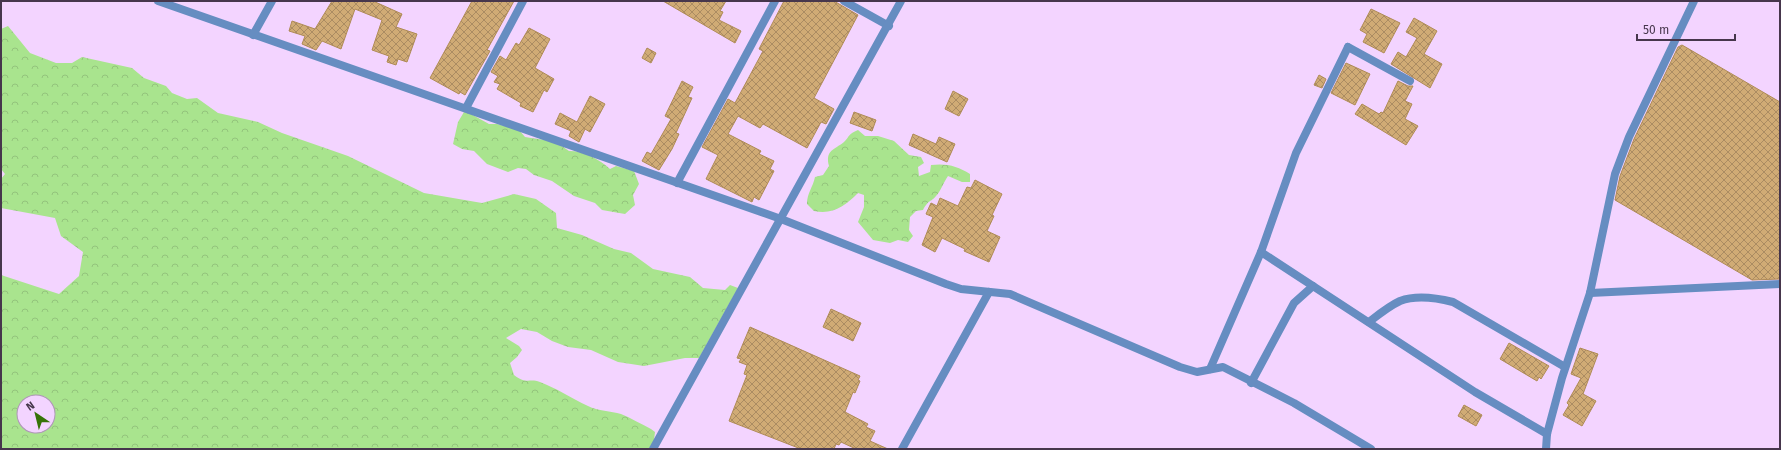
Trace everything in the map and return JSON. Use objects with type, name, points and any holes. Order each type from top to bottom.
[{"type":"street","points":[[158,1],[781,218],[946,284],[961,289],[1010,294],[1180,367],[1197,372],[1223,367],[1251,383],[1294,403],[1371,449]]},
{"type":"street","points":[[253,35],[272,1]]},
{"type":"street","points":[[466,108],[523,1]]},
{"type":"street","points":[[677,183],[775,1]]},
{"type":"street","points":[[844,1],[889,26]]},
{"type":"street","points":[[653,449],[889,26],[901,1]]},
{"type":"street","points":[[1546,449],[1548,434],[1565,367],[1590,293],[1615,174],[1629,137],[1694,1]]},
{"type":"street","points":[[1210,369],[1262,252],[1296,153],[1348,47],[1410,81]]},
{"type":"street","points":[[1262,252],[1475,392],[1548,434]]},
{"type":"street","points":[[1590,293],[1780,284]]},
{"type":"street","points":[[1251,383],[1294,303],[1313,286]]},
{"type":"street","points":[[902,449],[989,292]]},
{"type":"street","points":[[1368,322],[1400,301],[1413,298],[1441,299],[1453,302],[1565,367]]},
{"type":"green space","points":[[8,26],[30,53],[56,63],[72,63],[82,57],[132,68],[144,78],[166,86],[172,93],[187,99],[197,98],[218,113],[258,122],[282,133],[348,156],[424,193],[482,203],[514,194],[536,199],[556,213],[557,228],[582,235],[614,249],[631,253],[653,269],[690,277],[703,288],[725,290],[730,285],[738,288],[699,358],[685,358],[644,366],[618,362],[591,350],[568,347],[552,341],[537,332],[521,329],[506,338],[519,346],[522,350],[510,363],[514,375],[525,381],[540,382],[592,408],[621,414],[651,429],[655,432],[654,440],[649,449],[1,449],[1,275],[59,294],[79,276],[83,252],[61,236],[55,218],[1,208],[1,179],[5,174],[1,169],[1,29]]},
{"type":"green space","points":[[464,112],[471,114],[489,124],[497,124],[519,130],[525,137],[553,142],[569,151],[586,154],[610,169],[616,166],[634,171],[639,184],[633,195],[635,205],[625,214],[602,210],[595,203],[574,196],[552,181],[534,175],[526,169],[518,168],[508,172],[487,164],[474,151],[462,149],[453,144],[458,122]]},
{"type":"green space","points":[[858,130],[865,136],[878,136],[894,141],[909,155],[921,157],[924,163],[918,167],[919,176],[930,172],[931,165],[942,164],[956,167],[970,174],[970,182],[962,182],[948,176],[936,196],[923,210],[916,211],[910,217],[909,230],[913,236],[908,242],[898,240],[890,243],[873,240],[858,222],[864,207],[864,195],[858,193],[848,202],[827,212],[814,211],[807,204],[815,177],[823,175],[829,166],[829,153],[844,142],[851,134]]},
{"type":"building","points":[[332,1],[373,1],[402,14],[396,27],[417,34],[407,62],[398,59],[396,65],[387,62],[389,56],[372,50],[382,20],[355,9],[341,49],[322,41],[316,50],[302,44],[305,36],[289,31],[292,21],[315,29]]},
{"type":"building","points":[[472,1],[514,1],[487,50],[490,51],[465,95],[460,92],[459,94],[430,78]]},
{"type":"building","points":[[663,1],[726,1],[720,11],[723,12],[719,20],[741,31],[735,43]]},
{"type":"building","points":[[784,1],[834,1],[858,15],[814,98],[834,109],[826,124],[821,122],[807,148],[763,124],[760,128],[738,116],[728,134],[761,151],[759,154],[774,161],[770,169],[774,171],[759,200],[754,197],[752,202],[706,179],[718,155],[702,147],[728,99],[735,103],[763,51],[759,49]]},
{"type":"building","points":[[1371,9],[1400,23],[1384,53],[1363,42],[1367,34],[1360,30]]},
{"type":"building","points":[[1414,18],[1437,31],[1424,54],[1442,64],[1430,88],[1391,64],[1398,52],[1406,57],[1417,38],[1406,32]]},
{"type":"building","points":[[529,28],[550,39],[535,68],[554,79],[547,92],[544,90],[533,112],[520,106],[521,103],[497,89],[500,84],[494,82],[498,76],[491,72],[500,56],[506,60],[516,43],[519,45]]},
{"type":"building","points":[[1682,45],[1780,102],[1780,279],[1752,280],[1615,200],[1620,176],[1634,139],[1678,47]]},
{"type":"building","points":[[647,48],[656,53],[651,63],[642,58]]},
{"type":"building","points":[[1346,63],[1370,74],[1355,105],[1331,93]]},
{"type":"building","points":[[1319,75],[1326,79],[1322,88],[1314,85]]},
{"type":"building","points":[[682,81],[693,87],[688,97],[692,98],[676,133],[679,134],[659,170],[642,161],[647,152],[651,154],[671,119],[665,116]]},
{"type":"building","points":[[1398,81],[1408,86],[1413,86],[1405,101],[1412,104],[1405,119],[1418,126],[1406,145],[1355,114],[1362,104],[1379,114],[1381,112],[1383,113]]},
{"type":"building","points":[[953,91],[968,99],[959,116],[945,109]]},
{"type":"building","points":[[590,96],[605,104],[590,132],[585,129],[579,142],[569,136],[571,131],[555,124],[560,113],[577,122]]},
{"type":"building","points":[[854,112],[876,120],[872,131],[850,123]]},
{"type":"building","points":[[913,134],[936,144],[939,137],[955,144],[947,162],[909,145]]},
{"type":"building","points":[[975,180],[1002,194],[992,215],[994,216],[987,231],[1000,237],[989,262],[964,251],[965,249],[942,238],[935,252],[922,245],[933,217],[926,214],[931,203],[937,206],[940,198],[958,206],[967,187],[971,188]]},
{"type":"building","points":[[831,309],[861,323],[853,341],[823,327]]},
{"type":"building","points":[[750,327],[860,376],[858,380],[860,381],[855,393],[853,392],[845,412],[868,424],[866,427],[875,431],[870,441],[888,449],[856,449],[841,442],[839,445],[836,444],[834,449],[801,449],[729,421],[747,375],[744,374],[747,365],[739,362],[741,359],[737,358]]},
{"type":"building","points":[[1509,343],[1549,366],[1541,379],[1539,377],[1537,381],[1500,359]]},
{"type":"building","points":[[1580,348],[1598,354],[1583,394],[1596,401],[1582,426],[1563,415],[1569,405],[1567,403],[1581,378],[1571,374]]},
{"type":"building","points":[[1464,405],[1482,415],[1476,426],[1458,416]]}]
